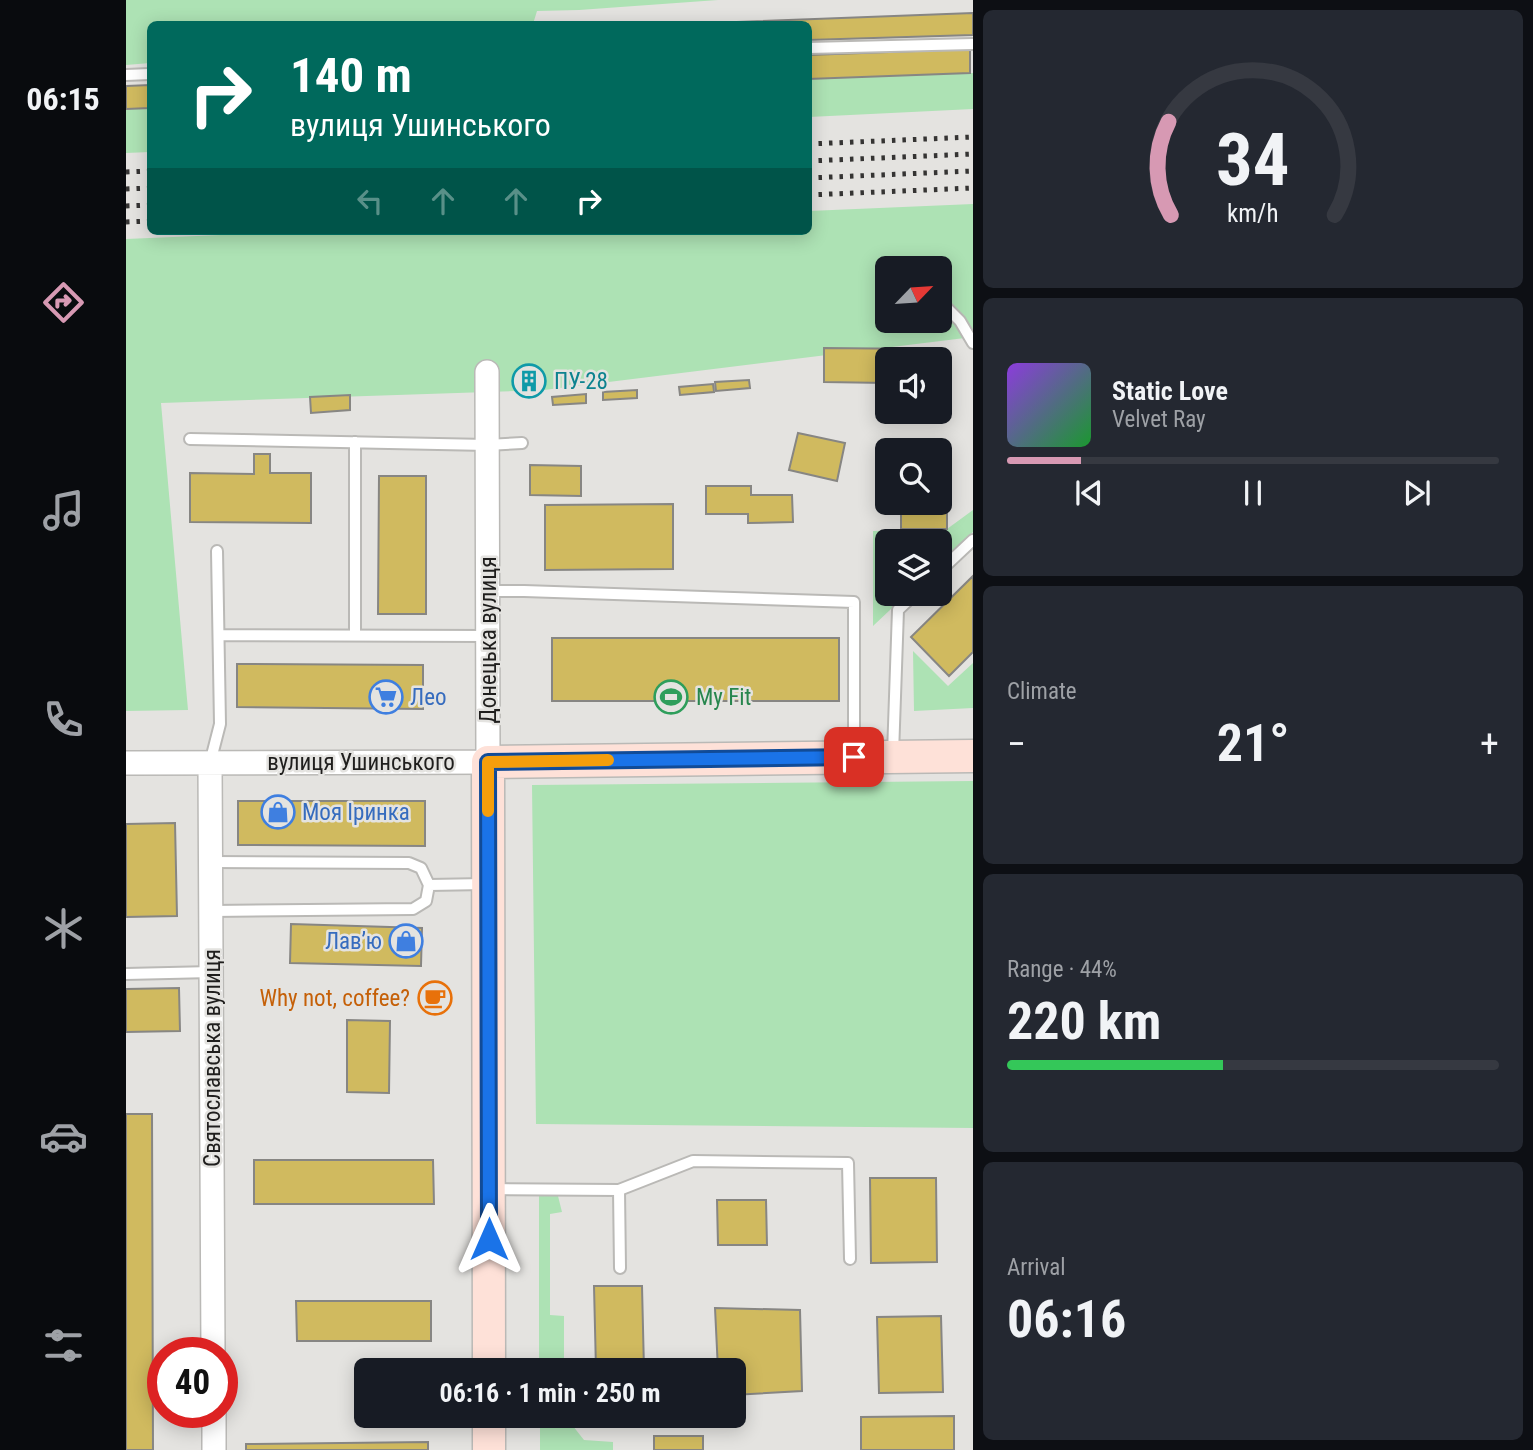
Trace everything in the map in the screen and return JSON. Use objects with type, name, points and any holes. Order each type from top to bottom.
[{"type":"street","name":"Донецька вулиця","points":[[487,372],[489,1358]]},
{"type":"street","name":"вулиця Ушинського","points":[[126,763],[973,756]]},
{"type":"street","name":"Святославська вулиця","points":[[210,763],[214,1337]]},
{"type":"street","points":[[214,1428],[214,1450]]},
{"type":"street","points":[[489,1428],[489,1450]]},
{"type":"lane","points":[[812,48],[973,44]]},
{"type":"lane","points":[[126,75],[147,74]]},
{"type":"lane","points":[[952,313],[973,343]]},
{"type":"lane","points":[[190,439],[522,443]]},
{"type":"lane","points":[[355,442],[355,635]]},
{"type":"lane","points":[[952,560],[973,540]]},
{"type":"lane","points":[[210,763],[220,724],[217,551]]},
{"type":"lane","points":[[488,591],[854,601],[854,757]]},
{"type":"lane","points":[[893,757],[898,610],[902,606]]},
{"type":"lane","points":[[219,635],[488,636]]},
{"type":"lane","points":[[211,862],[409,863],[421,867],[429,885],[426,901],[412,909],[212,911]]},
{"type":"lane","points":[[429,885],[488,884]]},
{"type":"lane","points":[[126,974],[212,972]]},
{"type":"lane","points":[[489,1189],[619,1190],[694,1161],[848,1163],[850,1259]]},
{"type":"lane","points":[[619,1190],[620,1268]]},
{"type":"green space","points":[[126,0],[718,0],[537,11],[534,21],[147,21],[147,63],[126,65]]},
{"type":"green space","points":[[973,73],[973,109],[812,117],[812,79]]},
{"type":"green space","points":[[147,108],[147,152],[126,153],[126,109]]},
{"type":"green space","points":[[973,204],[973,337],[544,390],[161,403],[188,710],[126,711],[126,239],[220,235],[812,235],[812,211]]},
{"type":"green space","points":[[973,510],[973,532],[952,552],[952,529],[947,529]]},
{"type":"green space","points":[[873,531],[875,606],[894,606],[873,626]]},
{"type":"green space","points":[[913,651],[948,686],[973,663],[973,708],[914,711]]},
{"type":"green space","points":[[973,781],[973,1128],[536,1124],[532,785]]},
{"type":"green space","points":[[539,1195],[558,1196],[562,1212],[550,1214],[550,1315],[564,1316],[564,1358],[539,1358]]},
{"type":"green space","points":[[540,1428],[574,1428],[584,1440],[613,1442],[613,1450],[540,1450]]},
{"type":"building","points":[[973,13],[973,35],[812,40],[812,21],[761,21]]},
{"type":"building","points":[[970,49],[970,73],[812,79],[812,55]]},
{"type":"building","points":[[147,85],[147,108],[126,109],[126,86]]},
{"type":"building","points":[[824,348],[875,348],[875,383],[824,382]]},
{"type":"building","name":"ПУ-28","points":[[538,372],[538,389],[521,390],[520,373]]},
{"type":"building","points":[[749,380],[750,388],[716,391],[715,382]]},
{"type":"building","points":[[713,384],[714,392],[680,395],[679,387]]},
{"type":"building","points":[[637,390],[637,398],[603,400],[603,392]]},
{"type":"building","points":[[586,394],[586,403],[553,405],[552,397]]},
{"type":"building","points":[[350,395],[350,410],[311,413],[310,397]]},
{"type":"building","points":[[798,433],[845,443],[837,481],[789,470]]},
{"type":"building","points":[[254,454],[270,454],[270,473],[311,473],[311,523],[190,522],[190,473],[254,474]]},
{"type":"building","points":[[530,465],[581,466],[581,496],[530,495]]},
{"type":"building","points":[[379,476],[426,476],[426,614],[378,614]]},
{"type":"building","points":[[706,486],[751,486],[751,495],[792,495],[793,522],[748,523],[748,514],[706,514]]},
{"type":"building","points":[[673,504],[673,569],[545,570],[545,505]]},
{"type":"building","points":[[901,515],[947,515],[947,529],[901,529]]},
{"type":"building","points":[[973,576],[973,652],[949,676],[911,637],[943,606],[952,606],[952,597]]},
{"type":"building","points":[[552,638],[839,638],[839,701],[552,701]]},
{"type":"building","points":[[237,664],[423,665],[423,709],[237,707]]},
{"type":"building","points":[[238,801],[425,801],[425,846],[238,845]]},
{"type":"building","points":[[175,823],[177,916],[126,917],[126,824]]},
{"type":"building","points":[[291,924],[422,928],[421,966],[290,963]]},
{"type":"building","points":[[179,988],[180,1031],[126,1032],[126,989]]},
{"type":"building","points":[[347,1020],[390,1021],[389,1093],[347,1092]]},
{"type":"building","points":[[126,1114],[152,1114],[153,1337],[147,1337],[147,1428],[153,1428],[153,1450],[126,1450]]},
{"type":"building","points":[[254,1160],[433,1160],[434,1204],[254,1204]]},
{"type":"building","points":[[870,1178],[936,1178],[937,1262],[871,1263]]},
{"type":"building","points":[[717,1200],[766,1200],[767,1245],[718,1245]]},
{"type":"building","points":[[594,1286],[642,1286],[644,1358],[596,1358]]},
{"type":"building","points":[[296,1301],[431,1301],[431,1341],[297,1341]]},
{"type":"building","points":[[715,1308],[800,1310],[802,1391],[746,1394],[746,1358],[717,1358]]},
{"type":"building","points":[[941,1316],[943,1392],[879,1393],[877,1317]]},
{"type":"building","points":[[954,1416],[954,1450],[861,1450],[861,1417]]},
{"type":"building","points":[[654,1436],[703,1436],[703,1450],[654,1450]]},
{"type":"building","points":[[428,1442],[428,1450],[246,1450],[246,1444]]},
{"type":"railway","points":[[812,144],[973,137]]},
{"type":"railway","points":[[812,161],[973,154]]},
{"type":"railway","points":[[126,172],[147,171]]},
{"type":"railway","points":[[812,178],[973,171]]},
{"type":"railway","points":[[126,189],[147,188]]},
{"type":"railway","points":[[812,195],[973,188]]},
{"type":"railway","points":[[126,206],[147,205]]},
{"type":"railway","points":[[126,222],[147,221]]},
{"type":"slow traffic","points":[[488,811],[488,762],[608,760]]},
{"type":"place","name":"ПУ-28","points":[[529,381]]},
{"type":"place","name":"Лео","points":[[386,697]]},
{"type":"place","name":"My Fit","points":[[671,697]]},
{"type":"place","name":"Моя Іринка","points":[[278,812]]},
{"type":"place","name":"Лав’ю","points":[[406,941]]},
{"type":"place","name":"Why not, coffee?","points":[[435,998]]},
{"type":"route","points":[[489,1239],[488,762],[854,757]]}]
